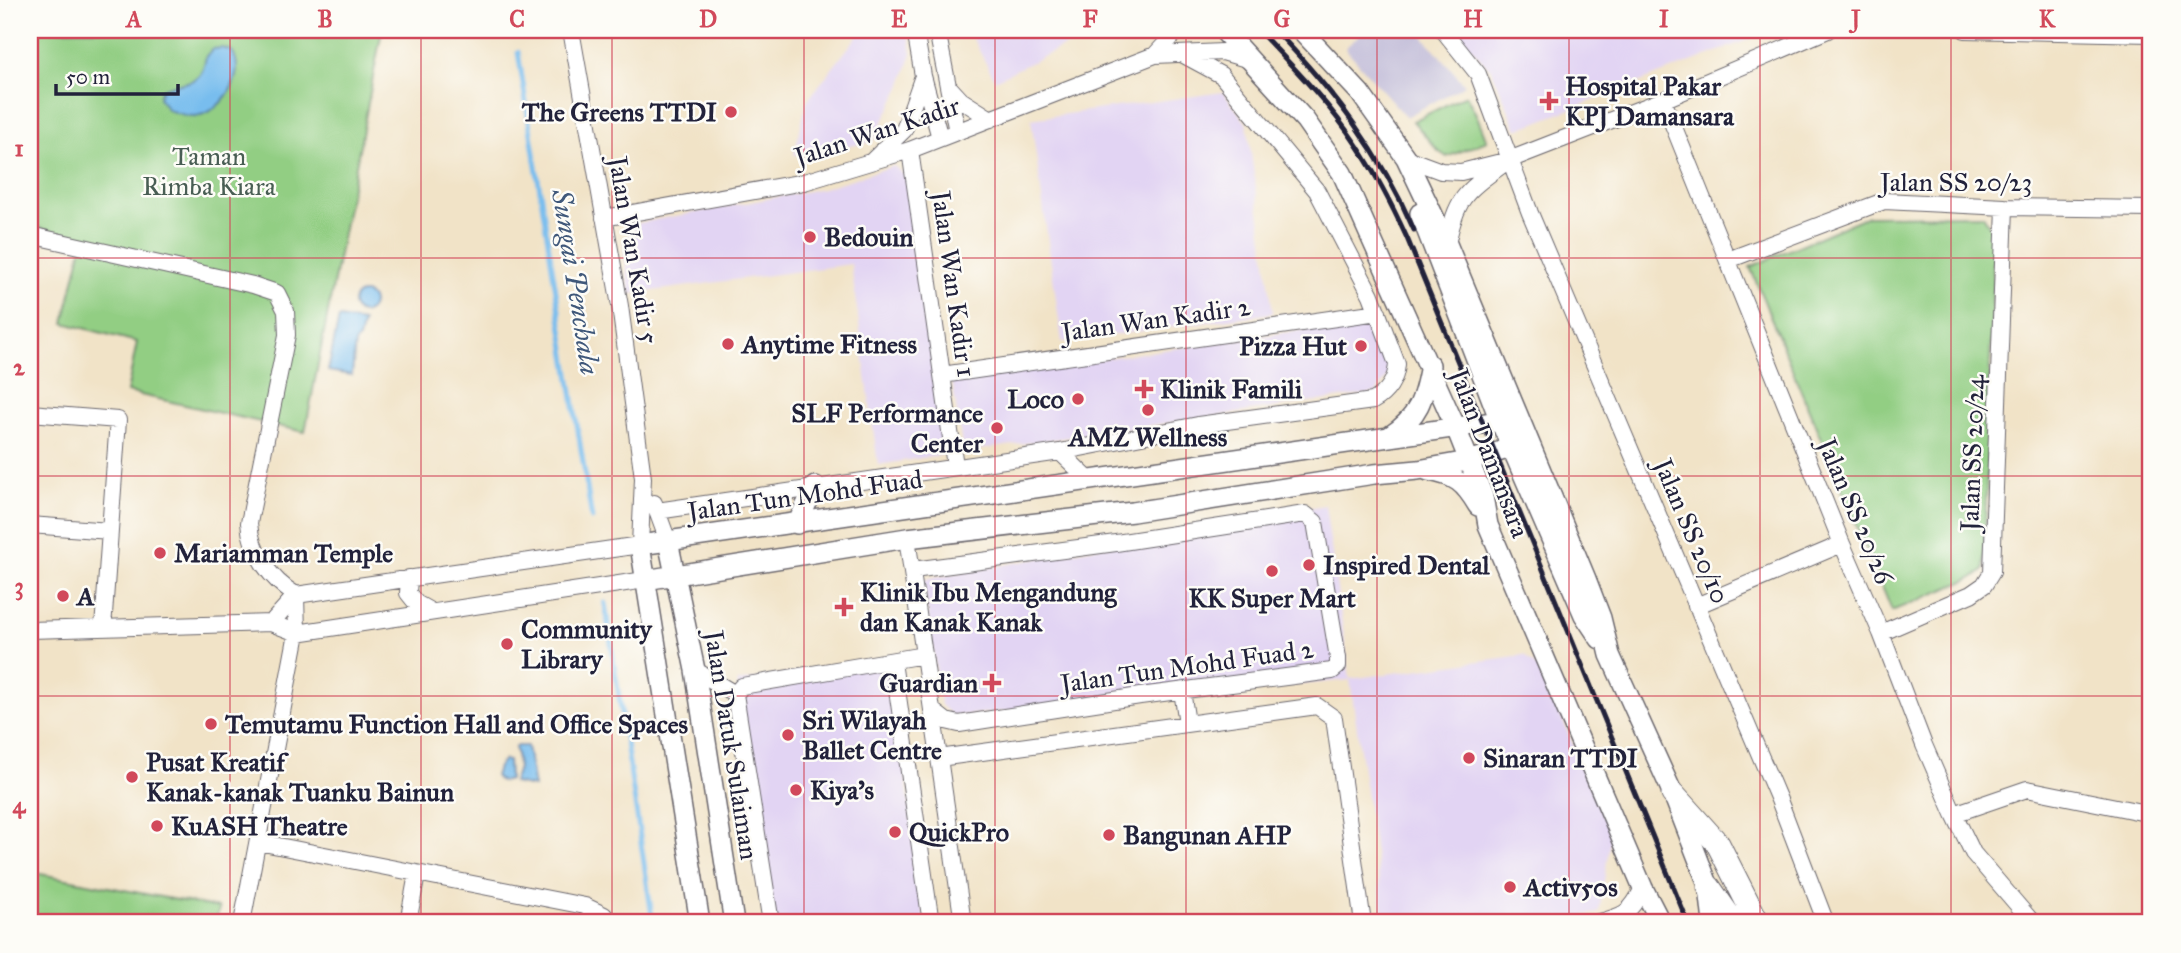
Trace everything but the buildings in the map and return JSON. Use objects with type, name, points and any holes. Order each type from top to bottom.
[{"type":"highway","points":[[1673,794],[1718,844],[1758,923]]},
{"type":"highway","points":[[1709,887],[1734,923]]},
{"type":"main road","name":"Jalan Damansara","points":[[1223,30],[1306,120],[1342,173],[1430,365],[1483,496],[1488,526],[1643,888],[1661,923]]},
{"type":"main road","name":"Jalan Damansara","points":[[1301,30],[1360,93],[1406,158],[1447,244],[1586,579],[1601,618],[1610,655],[1673,794],[1709,887],[1713,923]]},
{"type":"main road","points":[[1406,158],[1415,200],[1511,448],[1584,615],[1610,655]]},
{"type":"main road","points":[[1390,437],[1407,425],[1419,408],[1430,365]]},
{"type":"main road","name":"Jalan Tun Mohd Fuad","points":[[640,545],[1500,421]]},
{"type":"main road","points":[[645,580],[907,538],[1133,512],[1374,474],[1418,470],[1468,461],[1511,448]]},
{"type":"main road","points":[[1418,470],[1447,474],[1460,481],[1470,492],[1488,526]]},
{"type":"main road","points":[[815,486],[805,523],[883,525],[898,529],[907,538]]},
{"type":"main road","name":"Jalan Datuk Sulaiman","points":[[668,541],[695,670],[734,923]]},
{"type":"main road","points":[[640,545],[700,923]]},
{"type":"main road","points":[[687,627],[693,594],[701,579],[718,569]]},
{"type":"street","name":"Jalan Wan Kadir 5","points":[[571,30],[620,306],[643,478],[640,545]]},
{"type":"street","points":[[915,30],[923,76],[940,138]]},
{"type":"street","points":[[937,30],[957,132]]},
{"type":"street","name":"Jalan Wan Kadir","points":[[1155,55],[1178,30]]},
{"type":"street","name":"Jalan SS 20/10","points":[[1443,30],[1478,74],[1509,160],[1779,800],[1826,923]]},
{"type":"street","points":[[1406,158],[1441,171],[1461,172],[1509,160],[1663,100],[1826,30]]},
{"type":"street","points":[[1965,30],[2151,34]]},
{"type":"street","name":"Jalan Wan Kadir","points":[[604,218],[804,182],[870,163],[1155,55],[1223,52],[1251,60]]},
{"type":"street","name":"Jalan Tun Mohd Fuad","points":[[657,510],[1060,452],[1198,425],[1373,401],[1383,395],[1396,374],[1397,364],[1378,312],[1317,191],[1221,75],[1182,54]]},
{"type":"street","points":[[870,163],[904,130],[923,76]]},
{"type":"street","points":[[947,85],[961,100],[991,119]]},
{"type":"street","name":"Jalan SS 20/26","points":[[1663,100],[1954,814],[1973,853],[2033,923]]},
{"type":"street","name":"Jalan Wan Kadir 1","points":[[910,150],[955,466]]},
{"type":"street","points":[[1447,244],[1454,213],[1468,190],[1509,160]]},
{"type":"street","name":"Jalan SS 20/23","points":[[1728,260],[1884,201],[2006,207],[2151,209]]},
{"type":"street","name":"Jalan SS 20/24","points":[[1881,633],[1971,594],[1984,585],[1992,572],[2006,207]]},
{"type":"street","points":[[30,234],[253,285],[277,293],[286,311],[286,335],[249,523],[250,537],[267,571],[280,585],[296,595]]},
{"type":"street","name":"Jalan Wan Kadir 2","points":[[942,375],[1378,312]]},
{"type":"street","points":[[30,413],[118,421],[103,628]]},
{"type":"street","points":[[1060,452],[1090,481]]},
{"type":"street","name":"Jalan Wan Kadir 5","points":[[643,478],[668,541]]},
{"type":"street","points":[[913,570],[1116,543],[1292,515],[1289,488]]},
{"type":"street","name":"Jalan Tun Mohd Fuad 2","points":[[932,710],[946,721],[958,724],[1332,671],[1338,666],[1315,522],[1305,514],[1292,515]]},
{"type":"street","points":[[30,525],[110,531]]},
{"type":"street","points":[[907,538],[962,923]]},
{"type":"street","points":[[1696,606],[1842,544]]},
{"type":"street","name":"Jalan Tun Mohd Fuad","points":[[296,595],[640,545]]},
{"type":"street","points":[[409,578],[408,593],[416,603],[432,612]]},
{"type":"street","points":[[30,630],[271,624],[297,633],[645,580]]},
{"type":"street","points":[[271,624],[296,595]]},
{"type":"street","points":[[242,923],[297,633],[296,595]]},
{"type":"street","points":[[735,694],[742,686],[924,655]]},
{"type":"street","points":[[893,662],[931,923]]},
{"type":"street","points":[[695,670],[735,694]]},
{"type":"street","points":[[1182,691],[1187,723]]},
{"type":"street","points":[[735,694],[771,923]]},
{"type":"street","points":[[1098,703],[1103,734]]},
{"type":"street","points":[[939,758],[1317,706],[1334,718],[1363,923]]},
{"type":"street","points":[[1954,814],[2027,789],[2151,814]]},
{"type":"street","points":[[258,842],[585,905],[604,915],[610,923]]},
{"type":"street","points":[[408,923],[417,874]]},
{"type":"street","points":[[1596,923],[1617,918],[1634,907],[1643,888]]},
{"type":"shaded area","points":[[862,30],[908,30],[912,53],[901,87],[872,142],[794,155],[807,101]]},
{"type":"shaded area","points":[[968,30],[1098,30],[995,80]]},
{"type":"shaded area","points":[[1365,30],[1418,30],[1465,85],[1406,117],[1345,48]]},
{"type":"shaded area","name":"Hospital Pakar KPJ Damansara","points":[[1455,30],[1773,30],[1517,130],[1492,71]]},
{"type":"shaded area","points":[[1223,92],[1247,124],[1273,313],[1062,342],[1031,119]]},
{"type":"shaded area","points":[[894,166],[908,179],[947,454],[878,465],[851,264],[630,294],[623,242],[639,223],[820,189]]},
{"type":"shaded area","points":[[1375,320],[1394,366],[1376,393],[963,452],[952,380]]},
{"type":"shaded area","points":[[1325,505],[1350,679],[1524,655],[1542,671],[1611,835],[1599,913],[1528,923],[1385,923],[1350,680],[953,716],[941,705],[923,580]]},
{"type":"shaded area","points":[[890,659],[925,923],[775,923],[737,682]]},
{"type":"green space","name":"Taman Rimba Kiara","points":[[30,30],[382,30],[305,432],[127,392],[137,342],[64,323],[84,238],[30,226]]},
{"type":"green space","points":[[1466,95],[1487,141],[1447,157],[1438,151],[1413,121]]},
{"type":"green space","points":[[1983,215],[1994,233],[1984,569],[1975,577],[1892,611],[1750,267],[1868,216]]},
{"type":"green space","points":[[30,872],[219,908],[216,923],[30,923]]},
{"type":"water","points":[[213,49],[232,51],[237,70],[230,91],[223,100],[215,108],[196,116],[168,110],[159,98],[161,90],[195,79],[204,67],[206,56]]},
{"type":"water","points":[[363,293],[370,296],[373,303],[370,310],[363,313],[356,310],[353,303],[356,296]]},
{"type":"water","points":[[339,318],[363,322],[359,339],[355,342],[352,375],[328,371]]},
{"type":"water","points":[[515,746],[527,746],[534,787],[513,783],[518,768]]},
{"type":"water","points":[[504,760],[508,761],[509,780],[503,781],[495,776]]},
{"type":"waterway","name":"Sungai Penchala","points":[[518,52],[592,519]]},
{"type":"waterway","name":"Sungai Penchala","points":[[605,603],[653,923]]},
{"type":"railway","points":[[1258,30],[1334,114],[1356,144],[1396,214],[1688,923]]},
{"type":"railway","points":[[1275,30],[1317,76],[1371,148],[1414,230]]},
{"type":"place","name":"Hospital Pakar KPJ Damansara","points":[[1549,101]]},
{"type":"place","name":"The Greens TTDI","points":[[731,112]]},
{"type":"place","name":"Bedouin","points":[[810,237]]},
{"type":"place","name":"Anytime Fitness","points":[[728,344]]},
{"type":"place","name":"Pizza Hut","points":[[1361,346]]},
{"type":"place","name":"Klinik Famili","points":[[1144,389]]},
{"type":"place","name":"Loco","points":[[1078,399]]},
{"type":"place","name":"AMZ Wellness","points":[[1148,410]]},
{"type":"place","name":"SLF Performance Center","points":[[997,428]]},
{"type":"place","name":"Mariamman Temple","points":[[160,553]]},
{"type":"place","name":"Inspired Dental","points":[[1309,565]]},
{"type":"place","name":"KK Super Mart","points":[[1272,571]]},
{"type":"place","name":"A","points":[[63,596]]},
{"type":"place","name":"Klinik Ibu Mengandung dan Kanak Kanak","points":[[844,607]]},
{"type":"place","name":"Community Library","points":[[507,644]]},
{"type":"place","name":"Guardian","points":[[992,683]]},
{"type":"place","name":"Temutamu Function Hall and Office Spaces","points":[[211,724]]},
{"type":"place","name":"Sri Wilayah Ballet Centre","points":[[788,735]]},
{"type":"place","name":"Sinaran TTDI","points":[[1469,758]]},
{"type":"place","name":"Pusat Kreatif Kanak-kanak Tuanku Bainun","points":[[132,777]]},
{"type":"place","name":"Kiya's","points":[[796,790]]},
{"type":"place","name":"KuASH Theatre","points":[[157,826]]},
{"type":"place","name":"QuickPro","points":[[895,832]]},
{"type":"place","name":"Bangunan AHP","points":[[1109,835]]},
{"type":"place","name":"Activ50s","points":[[1510,887]]}]
